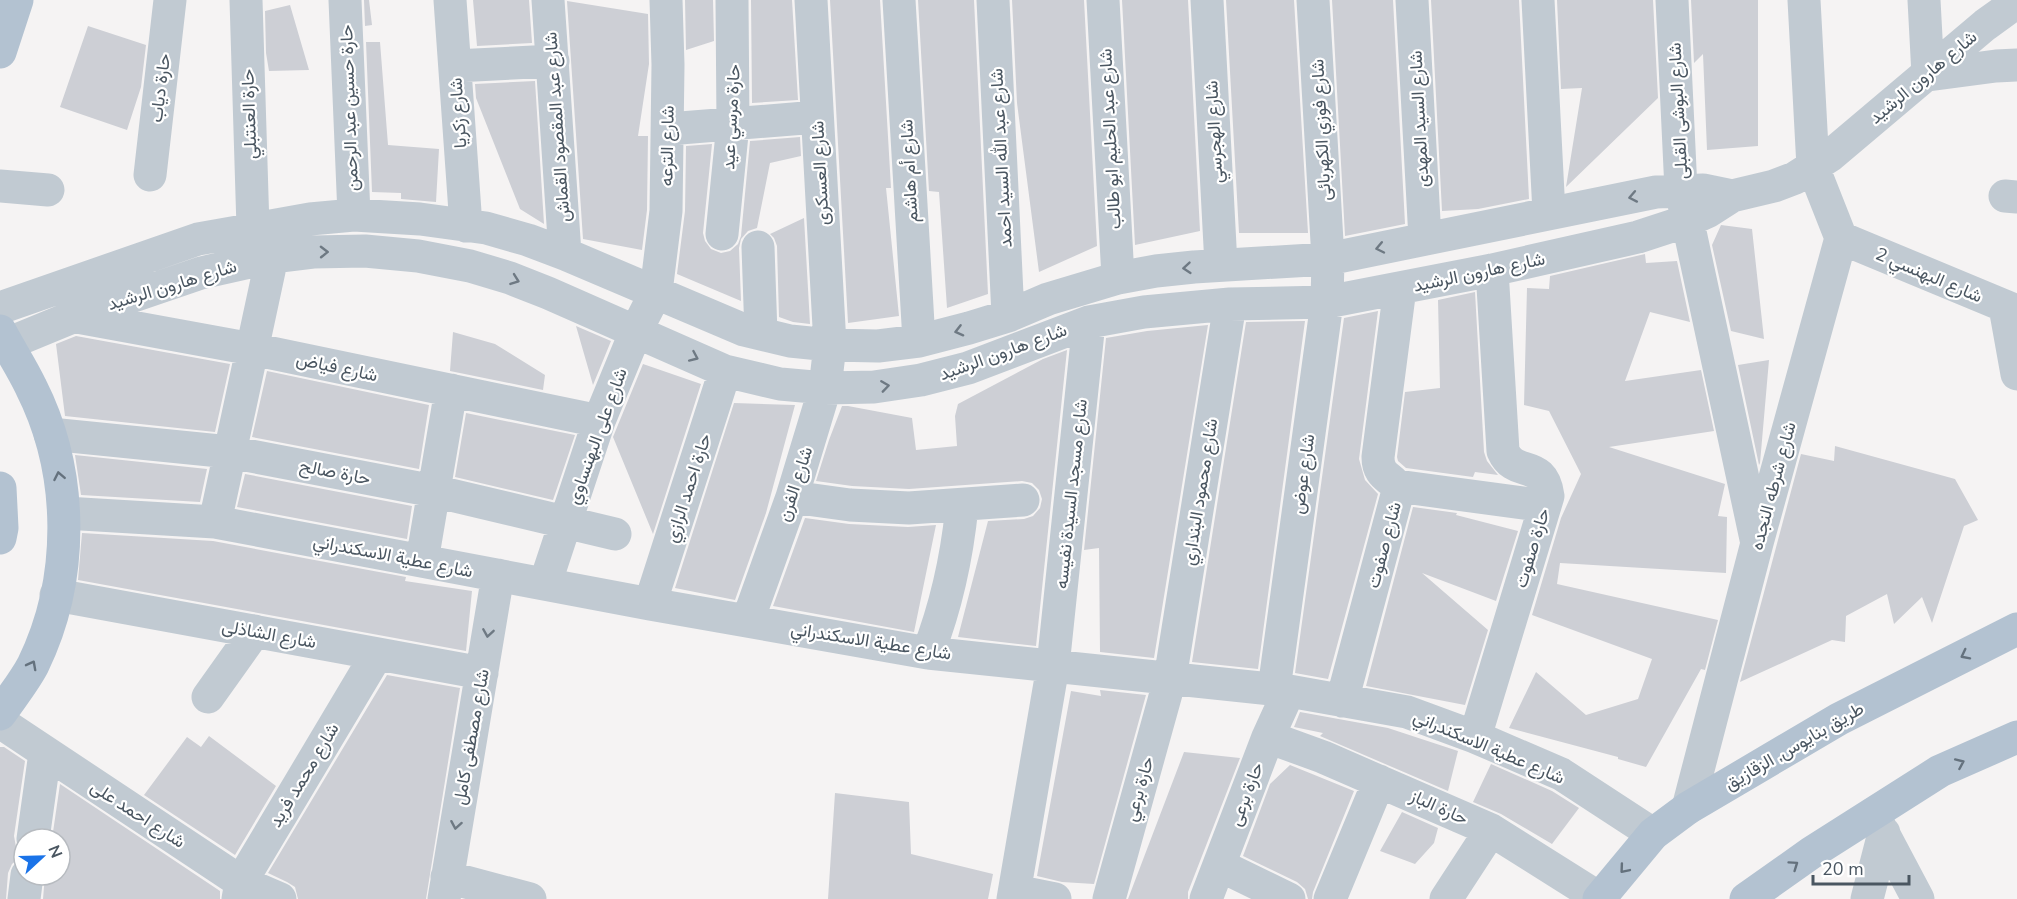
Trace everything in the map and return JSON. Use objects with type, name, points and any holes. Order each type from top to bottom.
[{"type":"main road","points":[[0,52],[17,0]]},
{"type":"main road","points":[[0,714],[32,666],[48,628],[63,554],[65,513],[60,477],[50,434],[32,388],[3,338]]},
{"type":"main road","points":[[0,488],[2,528],[0,538]]},
{"type":"main road","name":"طريق بنايوس, الزقازيق","points":[[1599,898],[1653,834],[1688,808],[1839,719],[2017,629]]},
{"type":"main road","points":[[1746,899],[1811,853],[1878,824],[1941,771],[2017,737]]},
{"type":"street","name":"حارة دياب","points":[[150,175],[170,0]]},
{"type":"street","name":"حارة العنتبلي","points":[[246,0],[253,228]]},
{"type":"street","name":"حارة حسين عبد الرحمن","points":[[345,0],[354,215]]},
{"type":"street","name":"شارع زكريا","points":[[450,0],[466,226]]},
{"type":"street","name":"شارع عبد المقصود القماش","points":[[548,0],[565,254]]},
{"type":"street","name":"شارع الترعه","points":[[656,292],[666,211],[668,129],[666,0]]},
{"type":"street","name":"حارة مرسي عيد","points":[[722,234],[734,124],[732,0]]},
{"type":"street","name":"شارع العسكرى","points":[[811,0],[830,345]]},
{"type":"street","name":"شارع أم هاشم","points":[[899,0],[919,341]]},
{"type":"street","name":"شارع عبد الله السيد احمد","points":[[993,0],[1008,316]]},
{"type":"street","name":"شارع عبد الحليم ابو طالب","points":[[1103,0],[1118,278]]},
{"type":"street","name":"شارع الهجرسي","points":[[1207,0],[1221,265]]},
{"type":"street","name":"شارع فوزي الكهربائى","points":[[1313,0],[1328,259]]},
{"type":"street","name":"شارع السيد المهدى","points":[[1412,0],[1425,239]]},
{"type":"street","points":[[1538,0],[1549,213]]},
{"type":"street","name":"شارع البوشى القبلى","points":[[1672,0],[1684,205],[1757,543]]},
{"type":"street","points":[[1804,0],[1813,167],[1841,238]]},
{"type":"street","points":[[1924,0],[1928,75],[2017,65]]},
{"type":"street","name":"شارع هارون الرشيد","points":[[0,308],[198,239],[310,219],[354,215],[420,219],[486,228],[528,240],[744,330],[790,341],[878,346],[919,341],[1008,316],[1048,299],[1118,278],[1156,271],[1328,259],[1656,192],[1684,205],[1707,212],[1732,196],[1774,186],[1813,167],[1831,155],[1928,75],[1985,12],[2017,2]]},
{"type":"street","points":[[455,66],[553,61]]},
{"type":"street","points":[[668,129],[817,117]]},
{"type":"street","points":[[0,186],[48,190]]},
{"type":"street","name":"شارع هارون الرشيد","points":[[3,338],[201,273],[272,257],[313,252],[365,251],[418,256],[510,278],[725,371],[780,384],[825,388],[874,387],[921,380],[968,368],[1089,321],[1144,312],[1230,304],[1327,302],[1492,270],[1638,237],[1684,205]]},
{"type":"street","name":"شارع البهنسي 2","points":[[1841,238],[2011,309]]},
{"type":"street","name":"شارع شرطه النجده","points":[[1688,808],[1757,543],[1841,238]]},
{"type":"street","points":[[758,247],[761,334]]},
{"type":"street","points":[[216,522],[272,257]]},
{"type":"street","name":"شارع عوض","points":[[1281,690],[1327,302],[1328,259]]},
{"type":"street","name":"حارة صفوت","points":[[1475,737],[1548,496],[1547,485],[1542,476],[1534,470],[1511,463],[1503,451],[1492,270]]},
{"type":"street","name":"شارع صفوت","points":[[1342,701],[1398,491],[1397,486],[1381,472],[1378,457],[1400,288]]},
{"type":"street","name":"شارع على البهنساوي","points":[[545,584],[599,422],[636,331],[656,292]]},
{"type":"street","name":"شارع محمود البنداري","points":[[1170,679],[1230,304]]},
{"type":"street","points":[[2011,309],[2017,374]]},
{"type":"street","name":"شارع فياض","points":[[75,316],[252,349],[599,422]]},
{"type":"street","name":"شارع مسجد السيدة نفيسه","points":[[1014,895],[1053,666],[1089,321]]},
{"type":"street","name":"شارع الفرن","points":[[748,621],[792,497],[825,388],[830,345]]},
{"type":"street","name":"حارة احمد الرازي","points":[[650,604],[725,371]]},
{"type":"street","points":[[422,561],[451,390]]},
{"type":"street","name":"حارة صالح","points":[[50,434],[230,452],[434,491],[615,534]]},
{"type":"street","points":[[1397,486],[1545,506]]},
{"type":"street","points":[[792,497],[850,505],[909,508],[1023,500]]},
{"type":"street","points":[[928,653],[942,617],[952,581],[962,506]]},
{"type":"street","name":"شارع عطية الاسكندراني","points":[[65,513],[216,522],[650,604],[928,653],[1281,690],[1407,712],[1475,737],[1561,774],[1653,834]]},
{"type":"street","name":"شارع مصطفى كامل","points":[[446,888],[498,575]]},
{"type":"street","name":"شارع الشاذلى","points":[[56,595],[482,673]]},
{"type":"street","points":[[208,697],[255,632]]},
{"type":"street","name":"شارع محمد فريد","points":[[239,890],[377,654]]},
{"type":"street","name":"حارة برعي","points":[[1109,899],[1170,679]]},
{"type":"street","name":"حارة برعى","points":[[1206,899],[1268,737],[1281,690]]},
{"type":"street","name":"شارع احمد على","points":[[0,722],[239,890],[280,899]]},
{"type":"street","name":"حارة الباز","points":[[1268,737],[1323,757],[1491,830],[1599,898]]},
{"type":"street","points":[[35,827],[45,753]]},
{"type":"street","points":[[1330,899],[1379,781]]},
{"type":"street","points":[[1867,899],[1878,824]]},
{"type":"street","points":[[1878,824],[1918,899]]},
{"type":"street","points":[[1446,899],[1491,830]]},
{"type":"street","points":[[1219,865],[1289,899]]},
{"type":"street","points":[[446,888],[530,899]]},
{"type":"street","points":[[1014,895],[1055,899]]},
{"type":"building","points":[[364,0],[369,0],[372,25],[365,26]]},
{"type":"building","points":[[473,0],[529,0],[532,43],[477,46]]},
{"type":"building","points":[[685,0],[713,0],[714,41],[686,50]]},
{"type":"building","points":[[751,0],[792,0],[798,100],[752,103]]},
{"type":"building","points":[[830,0],[880,0],[891,188],[886,188],[899,316],[848,323]]},
{"type":"building","points":[[918,0],[974,0],[988,294],[947,308],[939,192],[929,191]]},
{"type":"building","points":[[1012,0],[1084,0],[1097,246],[1039,272],[1017,103]]},
{"type":"building","points":[[1122,0],[1188,0],[1200,231],[1135,245]]},
{"type":"building","points":[[1226,0],[1294,0],[1308,233],[1239,233]]},
{"type":"building","points":[[1332,0],[1393,0],[1405,224],[1345,236]]},
{"type":"building","points":[[1431,0],[1519,0],[1529,199],[1478,209],[1442,211]]},
{"type":"building","points":[[1557,0],[1653,0],[1658,98],[1566,187],[1582,88],[1561,89]]},
{"type":"building","points":[[1691,0],[1758,0],[1758,146],[1707,150],[1703,54],[1694,63]]},
{"type":"building","points":[[567,1],[648,14],[649,64],[638,136],[648,136],[647,210],[642,250],[583,239]]},
{"type":"building","points":[[290,5],[309,70],[269,71],[265,11]]},
{"type":"building","points":[[88,26],[146,45],[141,87],[127,130],[60,107]]},
{"type":"building","points":[[366,42],[380,42],[388,145],[439,149],[436,202],[401,199],[401,193],[372,192]]},
{"type":"building","points":[[535,81],[544,224],[520,209],[476,98],[475,84]]},
{"type":"building","points":[[800,137],[801,156],[770,163],[757,228],[748,231],[741,239],[739,248],[741,301],[677,274],[685,211],[686,146],[712,144],[703,233],[711,249],[721,253],[730,251],[738,244],[741,236],[750,141]]},
{"type":"building","points":[[804,218],[810,324],[779,317],[777,246],[770,234]]},
{"type":"building","points":[[1721,225],[1752,229],[1764,339],[1731,331],[1712,245]]},
{"type":"building","points":[[1645,254],[1646,263],[1677,261],[1690,322],[1650,312],[1625,381],[1701,370],[1714,431],[1609,447],[1725,484],[1718,516],[1727,517],[1726,573],[1560,563],[1557,584],[1718,620],[1705,670],[1701,669],[1646,767],[1618,759],[1618,757],[1509,728],[1536,672],[1586,715],[1638,699],[1652,659],[1532,615],[1561,518],[1581,474],[1549,411],[1524,405],[1527,288],[1549,289],[1550,276]]},
{"type":"building","points":[[1475,292],[1484,452],[1487,461],[1498,475],[1475,472],[1473,477],[1406,468],[1397,457],[1405,392],[1440,388],[1438,300]]},
{"type":"building","points":[[1378,311],[1359,459],[1365,480],[1378,494],[1328,679],[1295,673],[1344,318]]},
{"type":"building","points":[[1305,321],[1258,669],[1192,662],[1246,322]]},
{"type":"building","points":[[1208,325],[1154,658],[1100,652],[1099,548],[1084,550],[1106,338]]},
{"type":"building","points":[[576,326],[611,341],[593,385]]},
{"type":"building","points":[[453,332],[495,344],[545,375],[543,390],[450,371]]},
{"type":"building","points":[[76,336],[230,364],[215,432],[65,416],[56,344]]},
{"type":"building","points":[[1067,350],[1036,646],[958,637],[988,521],[1024,519],[1033,516],[1040,508],[1042,499],[1039,490],[1032,483],[1022,481],[909,489],[852,486],[816,481],[829,440],[842,406],[848,406],[912,418],[916,450],[957,446],[955,416],[958,404],[1043,359]]},
{"type":"building","points":[[1769,360],[1760,463],[1759,465],[1738,365]]},
{"type":"building","points":[[643,364],[701,384],[653,534],[613,437]]},
{"type":"building","points":[[267,371],[429,405],[419,469],[252,437]]},
{"type":"building","points":[[734,403],[795,405],[766,513],[735,600],[675,588]]},
{"type":"building","points":[[466,413],[575,435],[553,500],[455,477]]},
{"type":"building","points":[[1835,446],[1955,479],[1978,520],[1964,526],[1932,623],[1922,597],[1894,624],[1887,594],[1846,616],[1845,642],[1832,640],[1740,682],[1801,454],[1834,461]]},
{"type":"building","points":[[75,455],[207,469],[200,502],[81,495]]},
{"type":"building","points":[[245,474],[412,506],[407,539],[237,507]]},
{"type":"building","points":[[1413,507],[1457,513],[1456,515],[1518,531],[1496,601],[1422,573],[1488,630],[1465,705],[1366,686]]},
{"type":"building","points":[[805,518],[849,524],[908,527],[936,525],[914,632],[773,606]]},
{"type":"building","points":[[82,533],[213,541],[406,577],[405,581],[472,591],[466,651],[78,580]]},
{"type":"building","points":[[387,675],[460,688],[426,899],[298,899],[295,887],[268,873]]},
{"type":"building","points":[[1100,690],[1146,695],[1094,884],[1062,882],[1037,876],[1071,691],[1101,696]]},
{"type":"building","points":[[1300,712],[1388,728],[1458,751],[1448,791],[1320,736],[1323,733],[1294,727]]},
{"type":"building","points":[[209,736],[276,786],[235,855],[144,795],[187,737],[201,747]]},
{"type":"building","points":[[0,747],[4,747],[25,761],[15,827],[12,827],[12,864],[8,873],[6,899],[0,899]]},
{"type":"building","points":[[1184,752],[1240,758],[1188,892],[1188,899],[1128,899]]},
{"type":"building","points":[[1491,764],[1552,791],[1579,808],[1552,844],[1501,814],[1473,802]]},
{"type":"building","points":[[1290,765],[1354,791],[1312,899],[1308,899],[1305,889],[1297,882],[1243,856],[1270,784]]},
{"type":"building","points":[[60,784],[220,891],[220,899],[43,899],[44,887],[72,887],[72,827],[54,827]]},
{"type":"building","points":[[835,793],[909,802],[911,854],[993,874],[988,899],[828,899]]},
{"type":"building","points":[[1402,812],[1438,828],[1434,843],[1415,864],[1380,851]]}]
